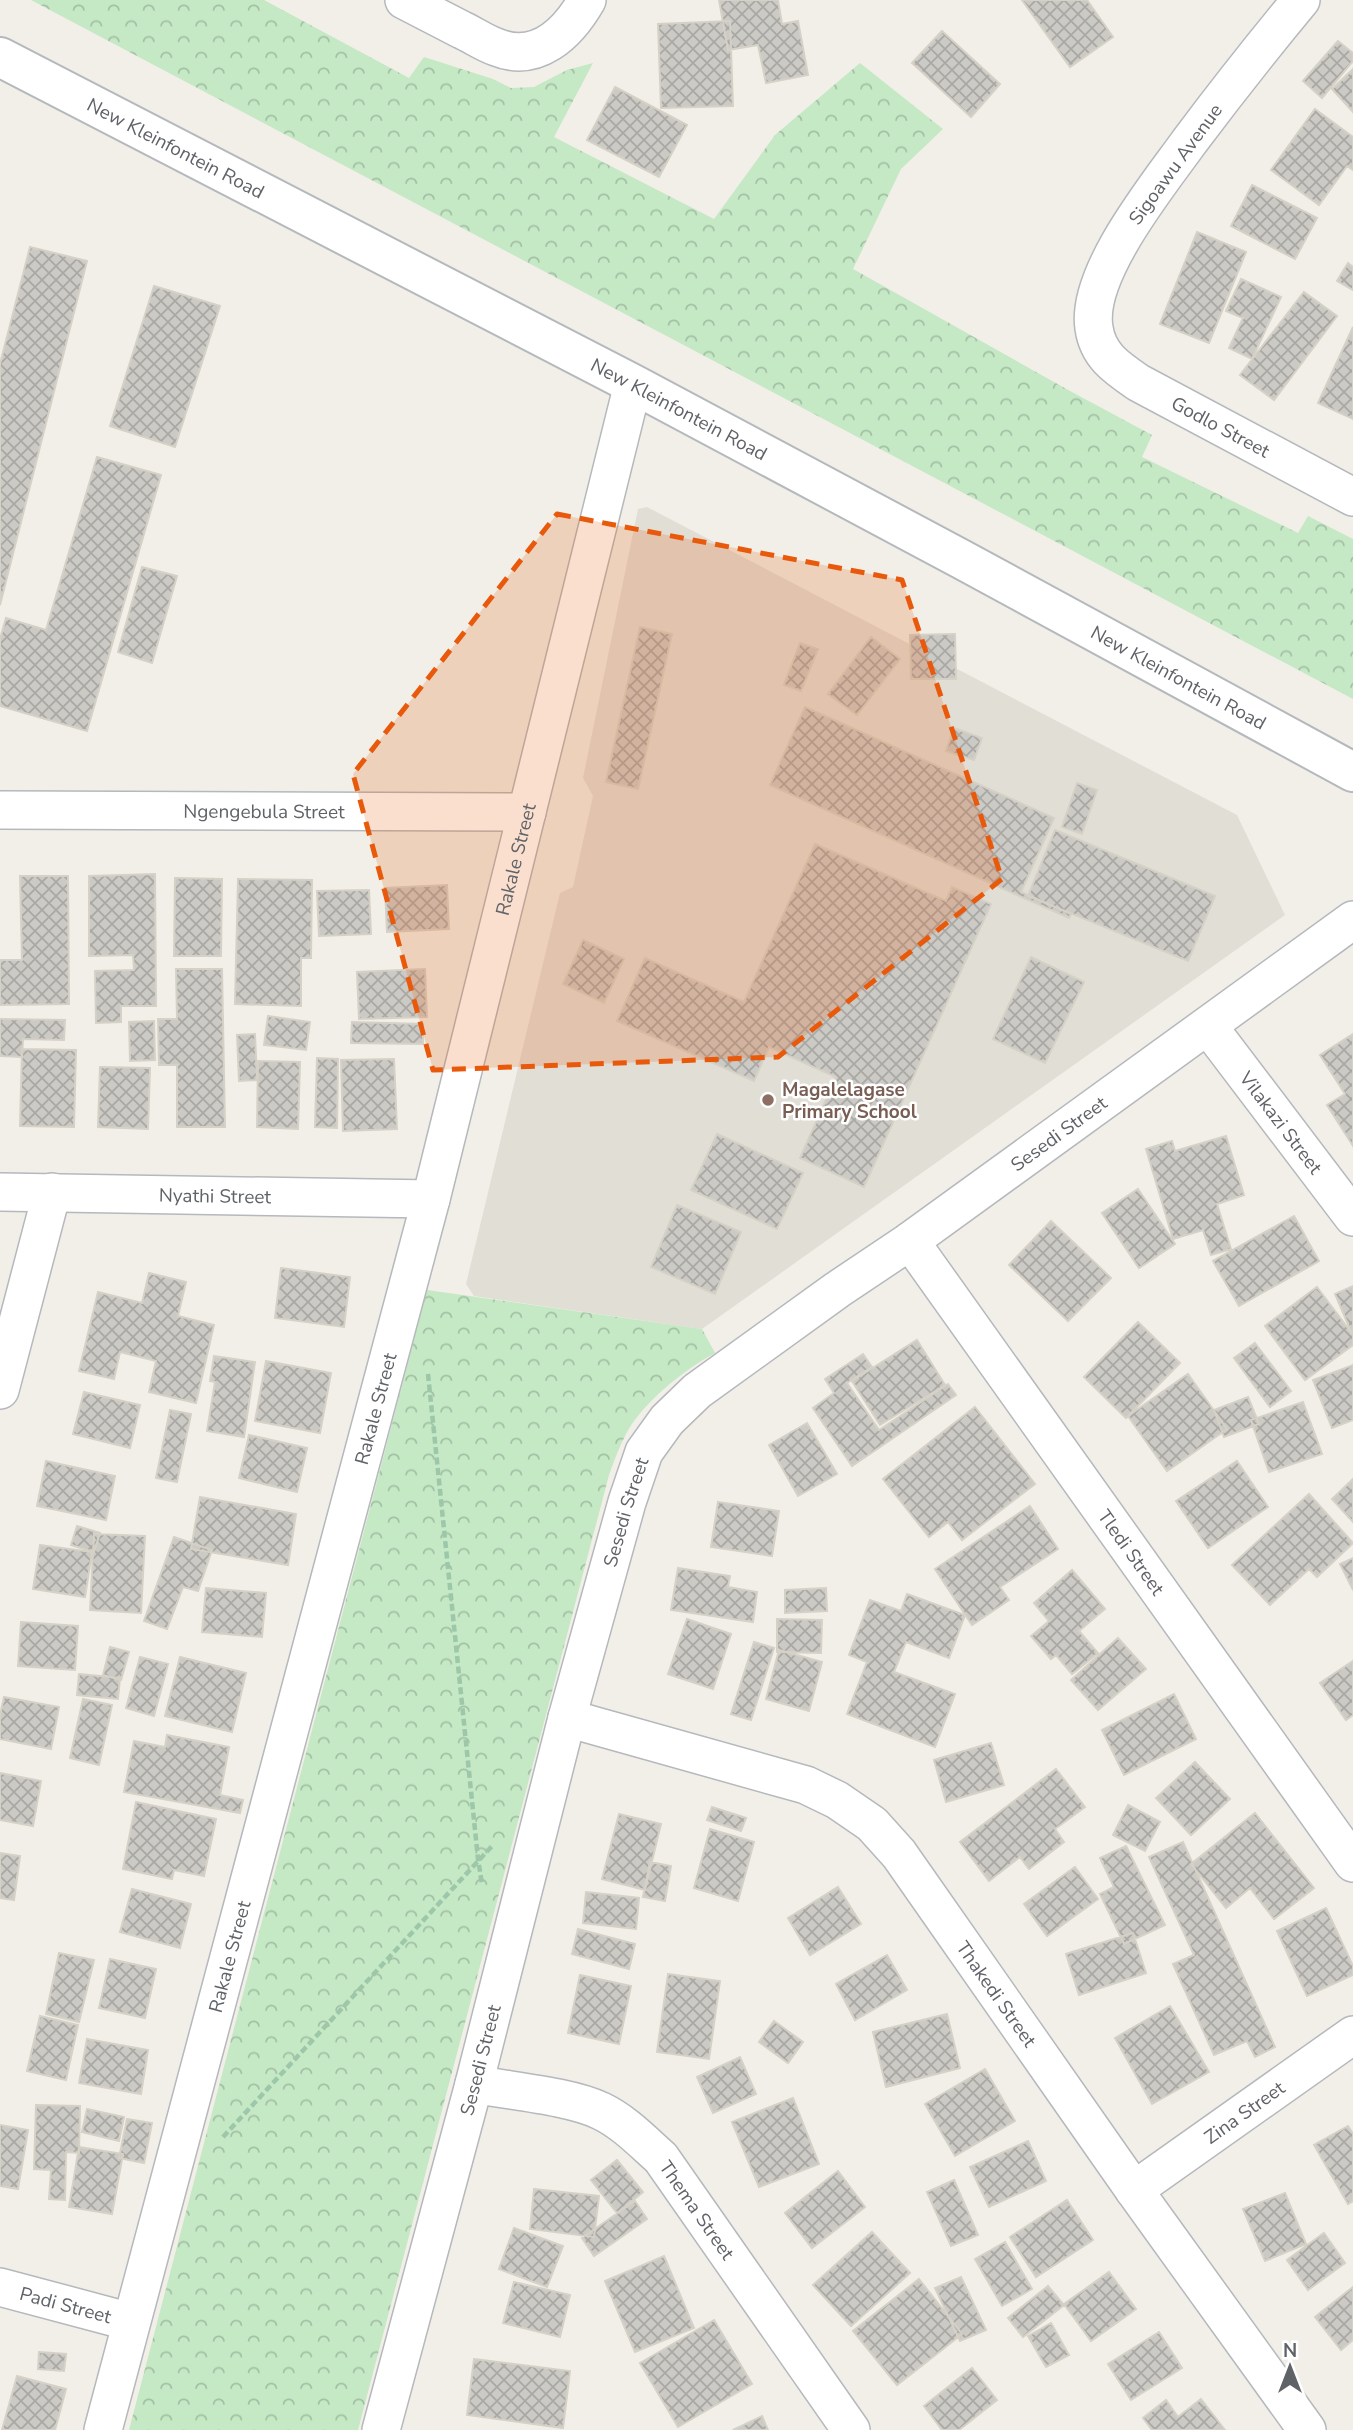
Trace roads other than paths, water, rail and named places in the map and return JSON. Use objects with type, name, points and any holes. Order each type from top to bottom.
[{"type":"street","points":[[404,0],[498,48],[522,51],[540,48],[559,38],[578,16],[587,0]]},
{"type":"street","name":"Sigoawu Avenue","points":[[1098,346],[1093,327],[1096,296],[1133,219],[1239,75],[1300,0]]},
{"type":"street","name":"New Kleinfontein Road","points":[[0,57],[633,384],[1353,772]]},
{"type":"street","name":"Godlo Street","points":[[1098,346],[1111,363],[1139,383],[1353,496]]},
{"type":"street","name":"Rakale Street","points":[[103,2430],[431,1199],[633,384]]},
{"type":"street","name":"Ngengebula Street","points":[[0,810],[527,812]]},
{"type":"street","name":"Sesedi Street","points":[[381,2430],[474,2084],[566,1718],[627,1502],[644,1452],[667,1420],[697,1391],[910,1241],[1353,919]]},
{"type":"street","name":"Vilakazi Street","points":[[1208,1026],[1353,1217]]},
{"type":"street","name":"Nyathi Street","points":[[0,1192],[431,1199]]},
{"type":"street","points":[[0,1390],[52,1192]]},
{"type":"street","name":"Tledi Street","points":[[910,1241],[1353,1863]]},
{"type":"street","name":"Thakedi Street","points":[[566,1718],[806,1785],[837,1800],[872,1824],[900,1854],[1134,2190],[1307,2430]]},
{"type":"street","name":"Zina Street","points":[[1134,2190],[1353,2035]]},
{"type":"street","name":"Thema Street","points":[[474,2084],[571,2102],[601,2111],[627,2127],[661,2158],[851,2430]]},
{"type":"street","name":"Padi Street","points":[[0,2287],[131,2322]]},
{"type":"place","name":"Magalelagase Primary School","points":[[768,1100]]}]
